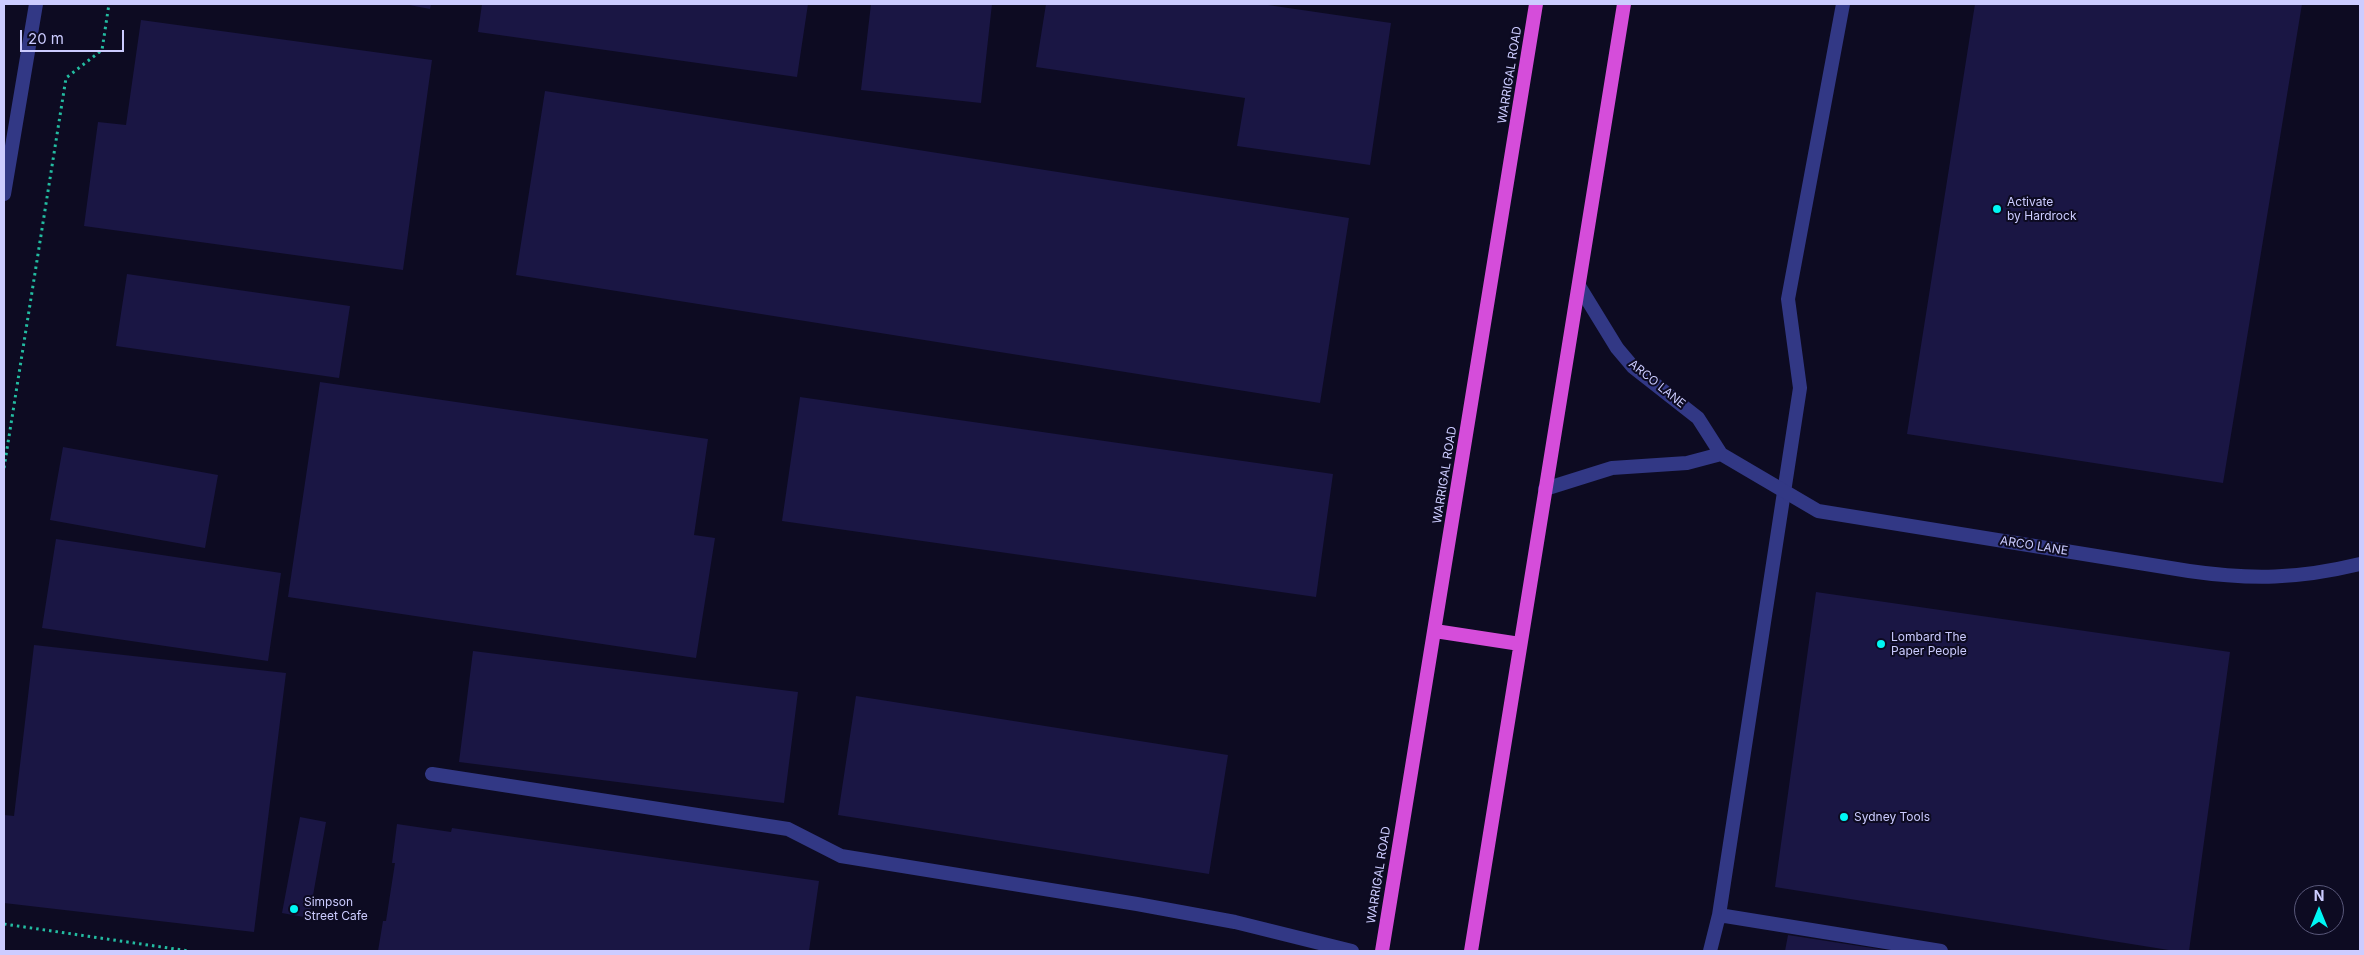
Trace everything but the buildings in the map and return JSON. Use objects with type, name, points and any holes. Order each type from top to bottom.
[{"type":"highway","name":"WARRIGAL ROAD","points":[[1382,951],[1536,4]]},
{"type":"highway","points":[[1471,951],[1624,4]]},
{"type":"highway","points":[[1435,631],[1520,644]]},
{"type":"street","points":[[4,194],[36,4]]},
{"type":"street","points":[[1710,951],[1718,915],[1800,388],[1788,299],[1843,4]]},
{"type":"street","name":"ARCO LANE","points":[[1579,286],[1617,348],[1633,367],[1698,418],[1721,454],[1818,510],[2213,575],[2244,578],[2301,576],[2360,564]]},
{"type":"street","points":[[1545,489],[1612,468],[1688,463],[1721,454]]},
{"type":"street","points":[[432,774],[788,829],[841,856],[1173,910],[1235,922],[1352,951]]},
{"type":"street","points":[[1718,915],[1941,951]]},
{"type":"path","points":[[4,468],[66,78],[102,50],[109,4]]},
{"type":"path","points":[[4,924],[189,951]]},
{"type":"place","name":"Activate by Hardrock","points":[[1997,209]]},
{"type":"place","name":"Lombard The Paper People","points":[[1881,644]]},
{"type":"place","name":"Sydney Tools","points":[[1844,817]]},
{"type":"place","name":"Simpson Street Cafe","points":[[294,909]]}]
